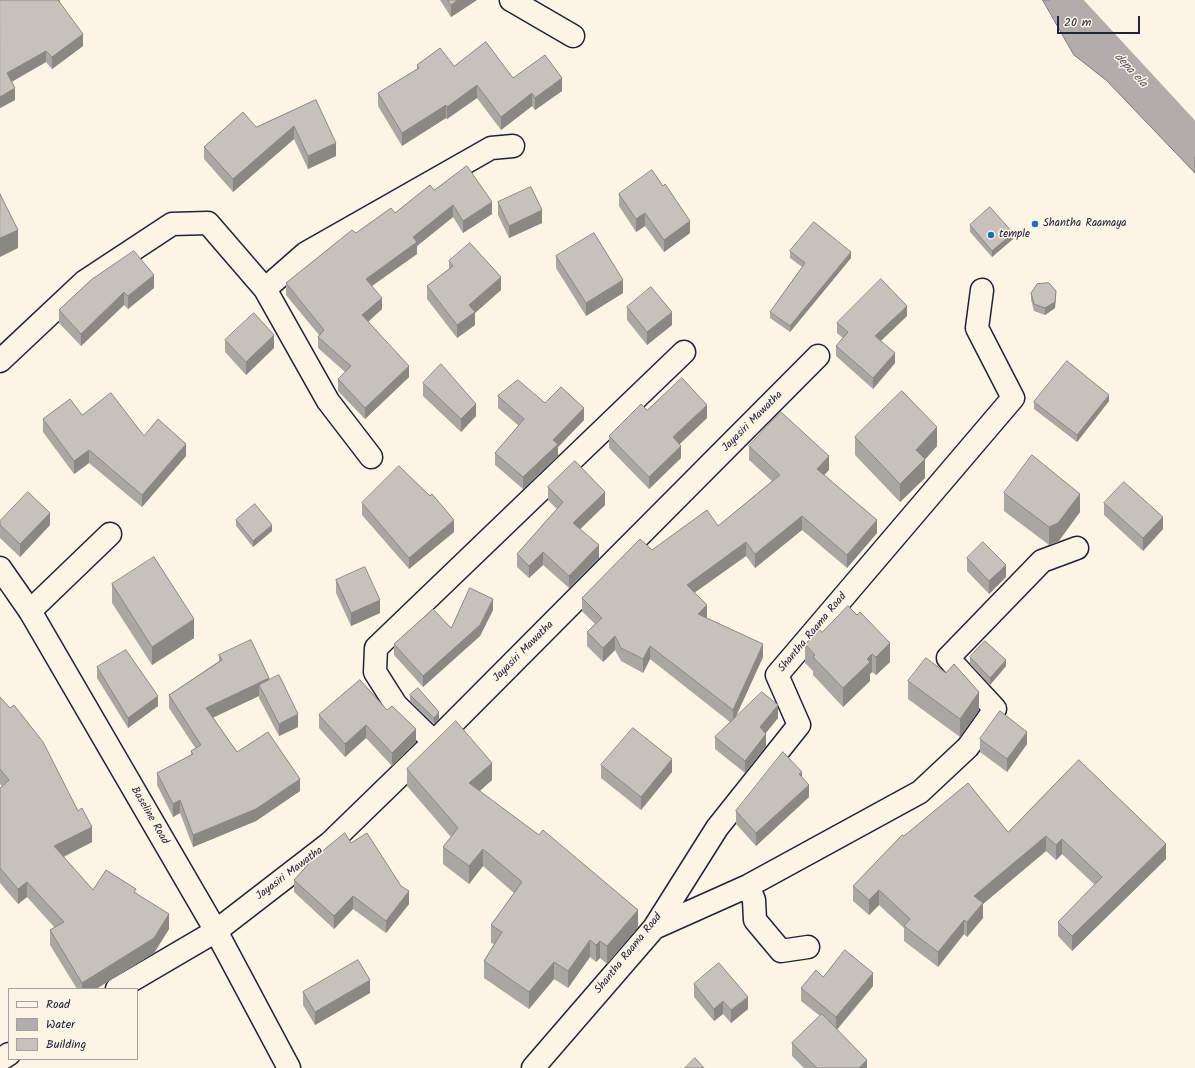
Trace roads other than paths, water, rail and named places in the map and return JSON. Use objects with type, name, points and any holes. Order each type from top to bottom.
[{"type":"street","points":[[511,0],[573,36]]},
{"type":"street","points":[[265,289],[306,253],[490,148],[513,146]]},
{"type":"street","points":[[0,361],[84,282],[172,224],[208,223],[265,289],[328,401],[371,457]]},
{"type":"street","name":"Shantha Raama Road","points":[[533,1068],[654,928],[716,828],[799,725],[777,675],[1013,398],[977,328],[982,290]]},
{"type":"street","points":[[434,742],[396,706],[375,672],[376,648],[684,352]]},
{"type":"street","name":"Jayasiri Mawatha","points":[[118,988],[216,931],[330,843],[434,742],[818,356]]},
{"type":"street","points":[[30,611],[110,534]]},
{"type":"street","points":[[654,928],[748,886],[920,792],[968,747],[994,710],[948,658],[1042,561],[1077,548]]},
{"type":"street","name":"Baseline Road","points":[[0,568],[30,611],[216,931],[289,1068]]},
{"type":"street","points":[[748,886],[754,900],[755,920],[781,951],[808,947]]},
{"type":"water","points":[[1043,0],[1062,0],[1093,43],[1153,101],[1195,145],[1195,173],[1106,80],[1074,55]]},
{"type":"waterway","name":"depa ela","points":[[1064,0],[1195,142]]},
{"type":"place","name":"Shantha Raamaya","points":[[1035,224]]},
{"type":"place","name":"temple","points":[[991,235]]}]
